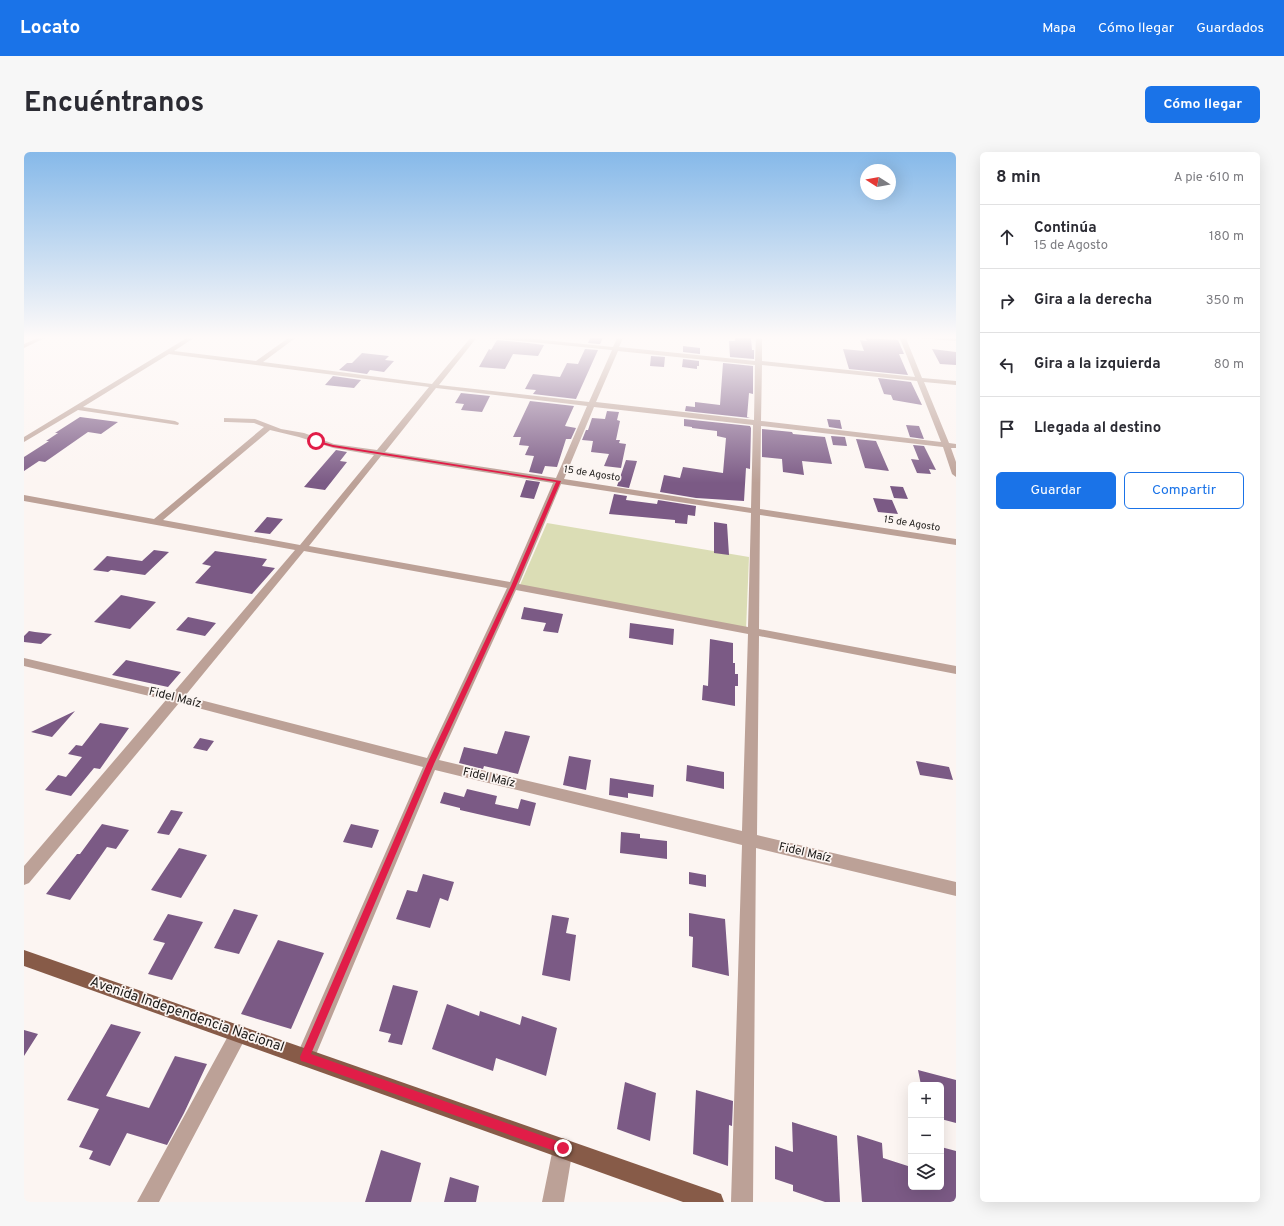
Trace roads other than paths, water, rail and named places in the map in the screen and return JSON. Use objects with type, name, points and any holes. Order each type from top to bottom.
[{"type":"main road","name":"Avenida Independencia Nacional","points":[[24,958],[712,1202]]},
{"type":"street","points":[[24,440],[114,385]]},
{"type":"street","points":[[426,385],[956,446]]},
{"type":"street","points":[[305,1057],[431,764],[514,586],[600,385]]},
{"type":"street","points":[[742,1202],[758,385]]},
{"type":"street","points":[[922,385],[956,474]]},
{"type":"street","points":[[24,878],[302,548],[434,386]]},
{"type":"street","points":[[77,408],[175,423]]},
{"type":"street","name":"15 de Agosto","points":[[227,420],[250,420],[333,446],[956,542]]},
{"type":"street","points":[[155,522],[269,427]]},
{"type":"street","points":[[24,498],[514,586],[753,633],[956,670]]},
{"type":"street","name":"Fidel Maíz","points":[[24,662],[176,698],[431,764],[956,889]]},
{"type":"street","points":[[148,1202],[239,1033]]},
{"type":"street","points":[[553,1202],[563,1148]]}]
